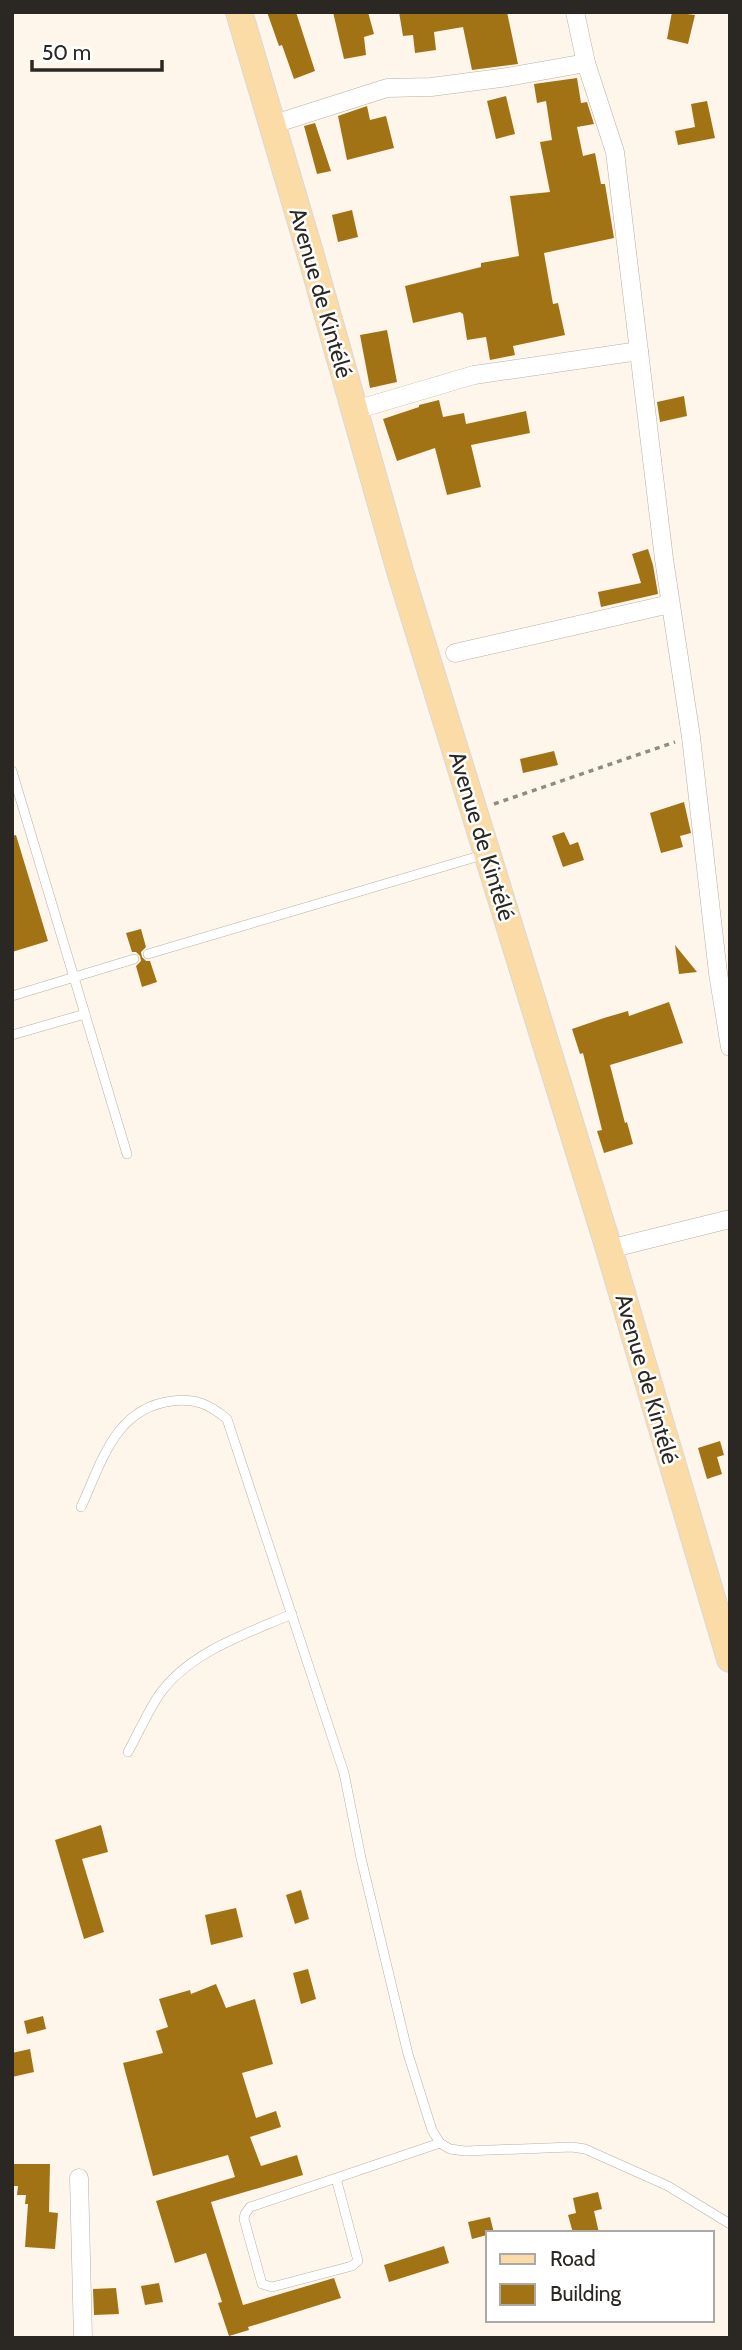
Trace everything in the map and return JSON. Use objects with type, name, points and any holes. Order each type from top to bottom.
[{"type":"main road","name":"Avenue de Kintélé","points":[[239,12],[432,675],[727,1642]]},
{"type":"street","points":[[575,12],[586,63],[615,152],[670,604],[691,737],[718,973],[730,1047]]},
{"type":"street","points":[[271,125],[387,88],[444,85],[586,63]]},
{"type":"street","points":[[355,410],[474,375],[639,351]]},
{"type":"street","points":[[455,653],[670,604]]},
{"type":"street","points":[[609,1249],[730,1219]]},
{"type":"street","points":[[79,2178],[83,2338]]},
{"type":"lane","points":[[12,771],[127,1154]]},
{"type":"lane","points":[[148,954],[488,853]]},
{"type":"lane","points":[[12,996],[134,959]]},
{"type":"lane","points":[[12,1035],[85,1014]]},
{"type":"lane","points":[[81,1507],[112,1442],[125,1423],[141,1410],[162,1402],[184,1400],[211,1405],[227,1419],[344,1773],[361,1858],[408,2054],[432,2130],[440,2143],[450,2150],[465,2151],[572,2147],[585,2149],[668,2186],[730,2224]]},
{"type":"lane","points":[[128,1752],[159,1696],[180,1672],[221,1645],[292,1614]]},
{"type":"lane","points":[[336,2178],[358,2261],[352,2266],[272,2287],[262,2284],[244,2219],[247,2210],[336,2178],[440,2143]]},
{"type":"path","points":[[475,810],[691,737]]},
{"type":"building","points":[[267,12],[296,12],[315,71],[294,79]]},
{"type":"building","points":[[333,12],[368,12],[374,34],[364,37],[366,55],[344,59]]},
{"type":"building","points":[[399,12],[507,12],[518,64],[472,70],[463,27],[434,32],[436,50],[415,53],[413,35],[403,36]]},
{"type":"building","points":[[672,12],[695,15],[688,44],[667,39]]},
{"type":"building","points":[[577,78],[581,103],[587,102],[594,124],[577,127],[583,156],[595,153],[601,184],[605,184],[614,238],[544,253],[553,304],[558,303],[565,335],[513,346],[515,355],[490,360],[486,337],[467,340],[463,314],[460,312],[413,323],[405,286],[481,267],[481,263],[519,256],[510,196],[550,192],[540,142],[552,140],[546,101],[537,103],[534,84]]},
{"type":"building","points":[[506,96],[515,134],[496,139],[487,101]]},
{"type":"building","points":[[707,101],[715,138],[678,145],[675,131],[695,127],[691,104]]},
{"type":"building","points":[[367,106],[370,120],[386,116],[394,148],[347,160],[338,116]]},
{"type":"building","points":[[315,123],[331,171],[317,174],[304,126]]},
{"type":"building","points":[[352,210],[358,237],[338,242],[332,215]]},
{"type":"building","points":[[387,330],[397,382],[370,388],[360,335]]},
{"type":"building","points":[[684,396],[687,416],[660,422],[657,402]]},
{"type":"building","points":[[439,400],[443,417],[464,413],[466,424],[526,411],[530,433],[471,445],[481,487],[447,495],[435,448],[397,461],[383,419]]},
{"type":"building","points":[[648,549],[658,594],[601,607],[598,592],[641,583],[632,554]]},
{"type":"building","points":[[554,751],[558,765],[523,773],[520,759]]},
{"type":"building","points":[[684,802],[691,833],[680,836],[683,847],[661,853],[650,813]]},
{"type":"building","points":[[564,832],[570,845],[578,842],[584,860],[563,867],[552,836]]},
{"type":"building","points":[[16,835],[48,941],[12,952],[12,836]]},
{"type":"building","points":[[141,929],[146,947],[141,952],[142,957],[150,961],[157,982],[142,987],[136,966],[141,961],[140,956],[132,952],[126,933]]},
{"type":"building","points":[[675,945],[697,972],[679,974]]},
{"type":"building","points":[[669,1002],[683,1043],[610,1065],[633,1144],[604,1153],[597,1131],[602,1130],[583,1053],[580,1054],[572,1029],[628,1011],[629,1016]]},
{"type":"building","points":[[720,1441],[724,1455],[717,1457],[722,1474],[707,1479],[698,1448]]},
{"type":"building","points":[[101,1825],[108,1852],[82,1859],[104,1932],[84,1939],[55,1840]]},
{"type":"building","points":[[301,1890],[309,1919],[295,1924],[286,1895]]},
{"type":"building","points":[[236,1908],[243,1937],[211,1945],[205,1915]]},
{"type":"building","points":[[308,1969],[316,1999],[301,2004],[293,1973]]},
{"type":"building","points":[[216,1984],[226,2008],[255,1999],[273,2064],[242,2073],[256,2118],[276,2111],[281,2127],[250,2137],[261,2166],[297,2155],[303,2175],[211,2202],[243,2305],[334,2278],[341,2298],[248,2327],[249,2330],[229,2336],[218,2303],[222,2302],[206,2253],[175,2263],[156,2201],[235,2177],[228,2155],[153,2176],[123,2063],[163,2053],[156,2031],[168,2027],[159,1999],[190,1990],[191,1994]]},
{"type":"building","points":[[43,2016],[46,2029],[27,2034],[24,2021]]},
{"type":"building","points":[[30,2049],[34,2072],[12,2077],[12,2053]]},
{"type":"building","points":[[12,2164],[50,2164],[49,2212],[58,2213],[55,2249],[25,2247],[28,2204],[25,2204],[26,2195],[17,2195],[18,2186],[12,2186]]},
{"type":"building","points":[[598,2192],[602,2209],[594,2211],[599,2231],[572,2231],[568,2215],[576,2213],[573,2198]]},
{"type":"building","points":[[490,2217],[494,2231],[486,2231],[486,2235],[472,2239],[468,2222]]},
{"type":"building","points":[[444,2246],[449,2263],[389,2282],[384,2265]]},
{"type":"building","points":[[159,2283],[163,2302],[145,2305],[141,2286]]},
{"type":"building","points":[[116,2288],[119,2314],[94,2315],[93,2289]]}]
